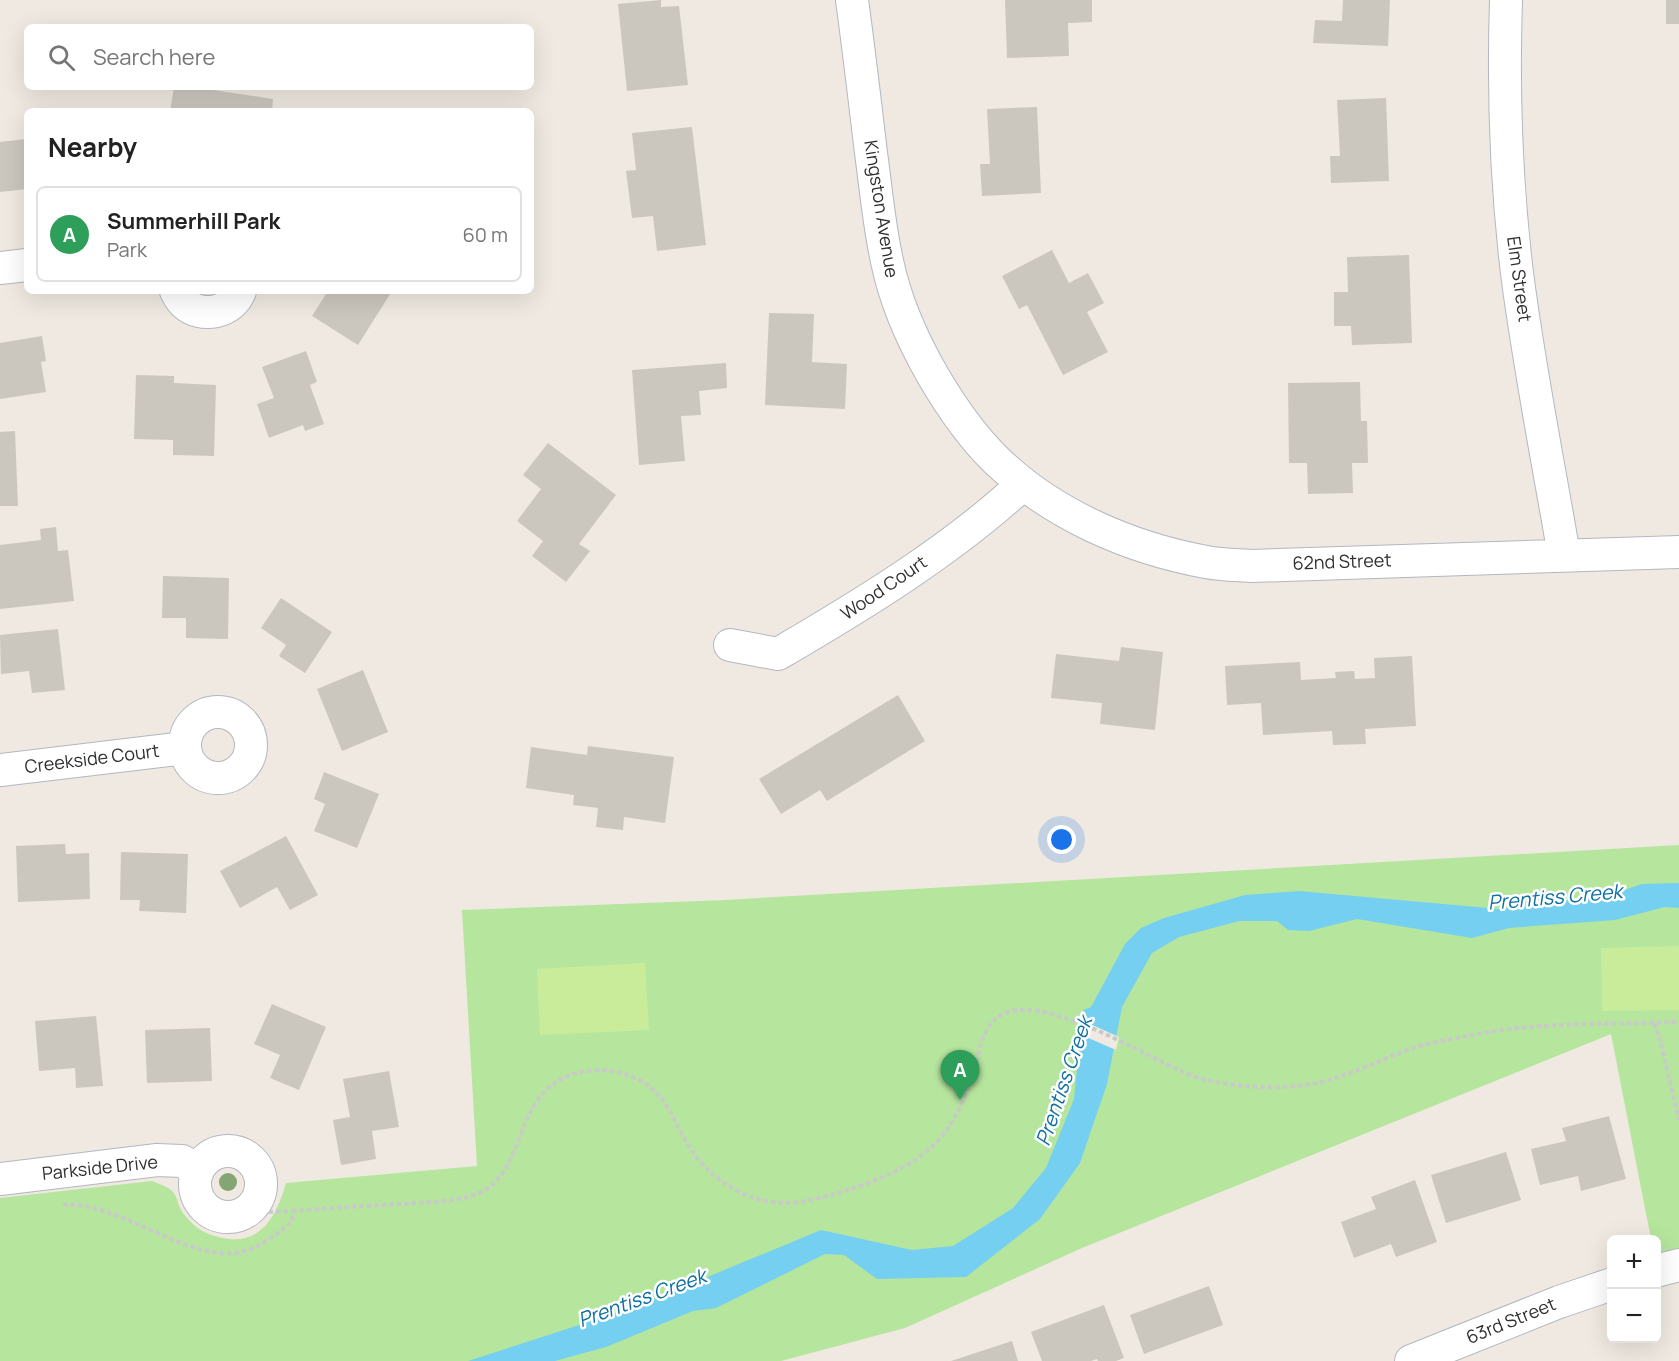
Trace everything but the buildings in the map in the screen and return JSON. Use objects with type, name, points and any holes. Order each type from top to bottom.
[{"type":"street","name":"Kingston Avenue","points":[[852,0],[877,198],[887,261],[897,294],[911,332],[945,397],[996,460],[1023,484]]},
{"type":"street","name":"Elm Street","points":[[1506,0],[1505,126],[1517,274],[1564,555]]},
{"type":"street","points":[[0,268],[24,266]]},
{"type":"street","points":[[178,294],[184,303],[197,311],[213,313],[227,307],[239,294]]},
{"type":"street","name":"62nd Street","points":[[1023,484],[1061,509],[1108,532],[1172,555],[1209,563],[1251,566],[1679,552]]},
{"type":"street","name":"Wood Court","points":[[730,645],[778,654],[850,612],[933,555],[988,516],[1023,484]]},
{"type":"street","name":"Creekside Court","points":[[0,770],[185,748]]},
{"type":"street","points":[[225,1151],[247,1156],[255,1164],[262,1186],[254,1206],[246,1213],[225,1218],[205,1209],[195,1191],[195,1180],[204,1160],[225,1151]]},
{"type":"street","name":"Parkside Drive","points":[[0,1179],[157,1160],[182,1161],[198,1170]]},
{"type":"street","points":[[1661,1270],[1679,1265]]},
{"type":"street","name":"63rd Street","points":[[1411,1361],[1607,1285]]},
{"type":"path","points":[[246,1213],[452,1200],[483,1192],[496,1181],[504,1169],[533,1107],[543,1093],[568,1076],[584,1071],[603,1070],[632,1077],[653,1090],[661,1099],[692,1151],[716,1179],[753,1198],[773,1202],[790,1203],[823,1197],[897,1172],[937,1142],[949,1127],[972,1080],[986,1029],[994,1019],[1005,1012],[1016,1010],[1064,1017],[1186,1074],[1219,1083],[1251,1087],[1284,1086],[1332,1080],[1421,1046],[1474,1034],[1529,1027],[1679,1022]]},
{"type":"path","points":[[1654,1023],[1679,1120]]},
{"type":"path","points":[[59,1205],[96,1208],[196,1248],[219,1252],[239,1252],[260,1245],[291,1222],[294,1211]]},
{"type":"green space","points":[[1679,845],[1679,1249],[1661,1254],[1661,1235],[1650,1235],[1611,1034],[1082,1248],[905,1328],[781,1361],[0,1361],[0,1198],[152,1181],[165,1186],[174,1193],[183,1213],[199,1229],[220,1237],[241,1239],[252,1236],[268,1223],[279,1204],[286,1183],[477,1166],[462,910],[725,900]]},
{"type":"green space","points":[[1679,946],[1679,1010],[1602,1011],[1601,948]]},
{"type":"green space","points":[[645,963],[649,1030],[540,1035],[537,969]]},
{"type":"water","points":[[1679,883],[1679,908],[1665,907],[1615,920],[1509,928],[1472,938],[1357,919],[1309,931],[1288,930],[1277,921],[1239,921],[1179,937],[1152,953],[1122,1007],[1107,1084],[1080,1163],[1040,1219],[966,1277],[877,1279],[844,1255],[825,1254],[716,1308],[693,1311],[606,1347],[555,1361],[468,1361],[635,1307],[821,1230],[912,1250],[953,1246],[1013,1208],[1046,1168],[1074,1099],[1083,1010],[1091,1007],[1125,944],[1141,928],[1164,918],[1245,895],[1299,891],[1499,909],[1609,895],[1642,884]]},
{"type":"pier","points":[[1079,1019],[1119,1037],[1116,1050],[1077,1033]]},
{"type":"place","name":"Summerhill Park","points":[[960,1100]]},
{"type":"water label","name":"Prentiss Creek","points":[[1555,897]]},
{"type":"water label","name":"Prentiss Creek","points":[[1064,1081]]},
{"type":"water label","name":"Prentiss Creek","points":[[642,1298]]}]
